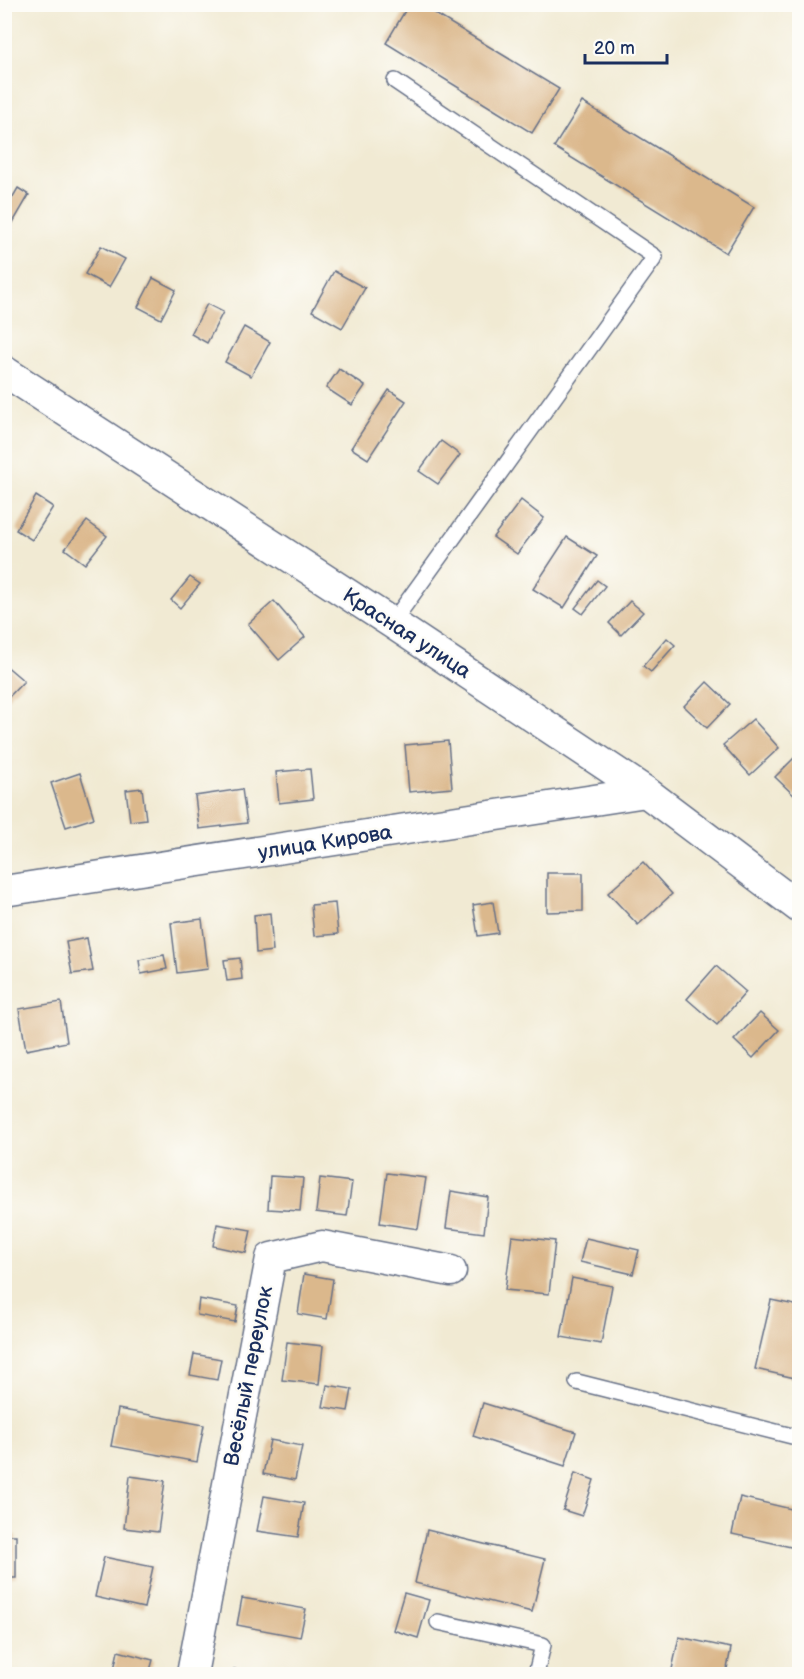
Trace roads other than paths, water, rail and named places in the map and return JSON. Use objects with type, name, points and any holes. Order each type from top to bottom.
[{"type":"street","name":"Красная улица","points":[[4,371],[392,623],[646,792],[800,908]]},
{"type":"street","name":"улица Кирова","points":[[4,891],[646,792]]},
{"type":"street","name":"Весёлый переулок","points":[[192,1674],[271,1258],[322,1246],[451,1271]]},
{"type":"lane","points":[[392,623],[655,257],[395,81]]},
{"type":"lane","points":[[577,1382],[800,1438]]},
{"type":"lane","points":[[438,1622],[543,1645],[536,1674]]}]
